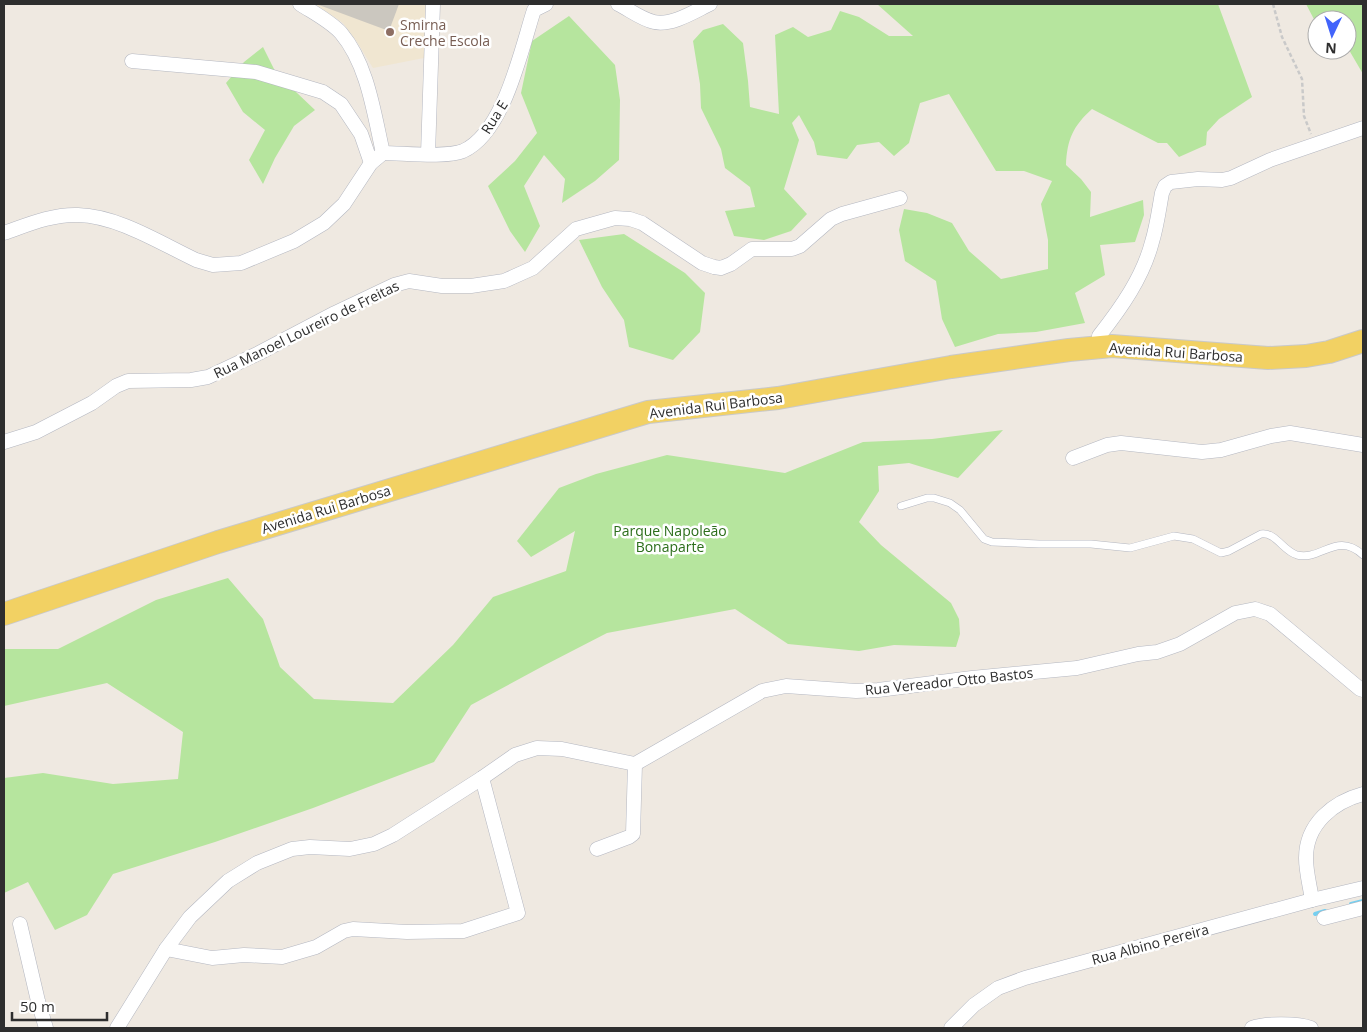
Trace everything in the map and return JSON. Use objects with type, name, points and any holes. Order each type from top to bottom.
[{"type":"main road","name":"Avenida Rui Barbosa","points":[[4,600],[628,402],[859,372],[1009,345],[1099,336],[1269,348],[1329,342],[1363,332]]},
{"type":"main road","name":"Avenida Rui Barbosa","points":[[4,614],[218,542],[648,412],[778,398],[951,367],[1069,350],[1112,346],[1268,358],[1306,356],[1329,352],[1363,341]]},
{"type":"street","points":[[4,233],[40,220],[78,215],[105,220],[130,228],[196,260],[223,265],[241,263],[294,241],[324,222],[344,204],[371,163],[383,153],[362,67],[342,34],[331,24],[300,4]]},
{"type":"street","points":[[428,154],[432,4]]},
{"type":"street","name":"Rua E","points":[[383,153],[442,155],[463,151],[481,138],[494,120],[508,94],[534,10],[546,4]]},
{"type":"street","points":[[618,4],[641,17],[656,22],[672,21],[710,4]]},
{"type":"street","points":[[132,61],[256,72],[323,92],[341,104],[361,134],[371,163]]},
{"type":"street","points":[[1099,336],[1118,310],[1146,261],[1153,242],[1165,186],[1171,182],[1231,178],[1270,160],[1363,128]]},
{"type":"street","name":"Rua Manoel Loureiro de Freitas","points":[[4,442],[36,432],[92,403],[116,386],[128,382],[191,380],[208,377],[259,353],[334,313],[409,280],[442,286],[471,286],[504,281],[533,268],[576,229],[615,218],[630,219],[642,223],[702,263],[721,268],[731,264],[752,249],[792,249],[800,246],[837,216],[900,198]]},
{"type":"street","points":[[1073,458],[1107,445],[1121,443],[1202,452],[1221,450],[1271,436],[1290,433],[1363,445]]},
{"type":"street","name":"Rua Vereador Otto Bastos","points":[[635,764],[762,691],[786,686],[856,691],[878,690],[972,678],[1077,668],[1138,654],[1158,652],[1180,644],[1235,613],[1255,609],[1270,614],[1363,690]]},
{"type":"street","points":[[117,1028],[166,949],[190,917],[228,882],[257,863],[292,850],[310,847],[350,849],[374,844],[393,835],[515,755],[537,748],[562,749],[635,764],[633,834],[597,849]]},
{"type":"street","points":[[166,949],[212,958],[244,954],[282,957],[316,947],[344,931],[353,929],[407,932],[463,931],[518,913],[482,778]]},
{"type":"street","points":[[1312,900],[1306,859],[1310,837],[1317,822],[1346,798],[1363,794]]},
{"type":"street","name":"Rua Albino Pereira","points":[[951,1028],[974,1005],[998,988],[1025,978],[1312,900],[1363,888]]},
{"type":"street","points":[[1324,918],[1363,908]]},
{"type":"street","points":[[20,924],[46,1028]]},
{"type":"street","points":[[1252,1028],[1258,1026],[1298,1026],[1310,1028]]},
{"type":"lane","points":[[901,506],[927,498],[950,503],[960,510],[984,539],[992,542],[1091,544],[1130,548],[1174,536],[1193,539],[1221,553],[1229,551],[1260,534],[1266,533],[1298,555],[1306,555],[1342,545],[1351,547],[1363,555]]},
{"type":"path","points":[[1273,4],[1282,37],[1302,79],[1304,116],[1313,137]]},
{"type":"shaded area","name":"Smirna Creche Escola","points":[[315,4],[431,4],[429,57],[373,68],[343,23]]},
{"type":"green space","points":[[877,4],[1218,4],[1252,97],[1219,119],[1207,132],[1206,145],[1179,157],[1167,143],[1158,143],[1092,109],[1080,121],[1072,134],[1066,165],[1091,192],[1090,217],[1143,200],[1144,215],[1135,242],[1100,245],[1105,275],[1075,293],[1085,323],[1036,332],[998,334],[955,347],[942,319],[936,281],[905,261],[899,230],[904,209],[927,213],[952,223],[969,251],[1001,279],[1048,269],[1048,240],[1041,204],[1052,181],[1024,171],[996,171],[949,94],[920,103],[909,143],[894,156],[879,142],[857,145],[847,159],[817,155],[814,142],[799,115],[792,123],[799,140],[784,189],[807,214],[791,231],[764,240],[734,236],[725,211],[755,207],[750,187],[725,168],[721,149],[701,108],[700,84],[693,41],[703,30],[723,24],[743,43],[750,107],[779,114],[775,35],[793,27],[808,37],[831,30],[840,11],[859,17],[889,36],[913,36]]},
{"type":"green space","points":[[1306,4],[1363,4],[1363,74],[1355,60],[1357,60],[1357,10],[1309,10]]},
{"type":"green space","points":[[569,16],[615,65],[620,100],[619,160],[595,181],[562,203],[565,179],[544,155],[524,186],[540,226],[525,252],[510,231],[488,186],[515,161],[537,133],[521,93],[532,41]]},
{"type":"green space","points":[[263,47],[276,73],[315,110],[294,126],[275,158],[263,184],[249,160],[265,130],[243,112],[226,83],[244,62]]},
{"type":"green space","points":[[624,234],[685,273],[705,293],[700,332],[673,360],[629,347],[624,320],[602,287],[579,240]]},
{"type":"green space","name":"Parque Napoleão Bonaparte","points":[[1003,430],[958,478],[909,463],[878,466],[879,491],[859,522],[881,545],[951,603],[959,619],[960,634],[956,647],[894,645],[859,651],[788,644],[735,609],[607,633],[471,705],[434,762],[313,808],[215,842],[113,874],[87,915],[55,930],[28,882],[4,893],[4,778],[43,773],[113,784],[178,779],[183,732],[107,683],[4,706],[4,649],[58,649],[156,600],[228,578],[263,619],[280,667],[314,699],[393,703],[453,645],[493,597],[566,571],[575,531],[531,557],[517,541],[559,488],[596,474],[667,455],[785,473],[863,442],[932,439]]},
{"type":"building","points":[[318,4],[399,4],[389,31]]},
{"type":"waterway","points":[[1351,904],[1363,901]]},
{"type":"waterway","points":[[1315,914],[1325,911]]},
{"type":"place","name":"Smirna Creche Escola","points":[[390,32]]}]
